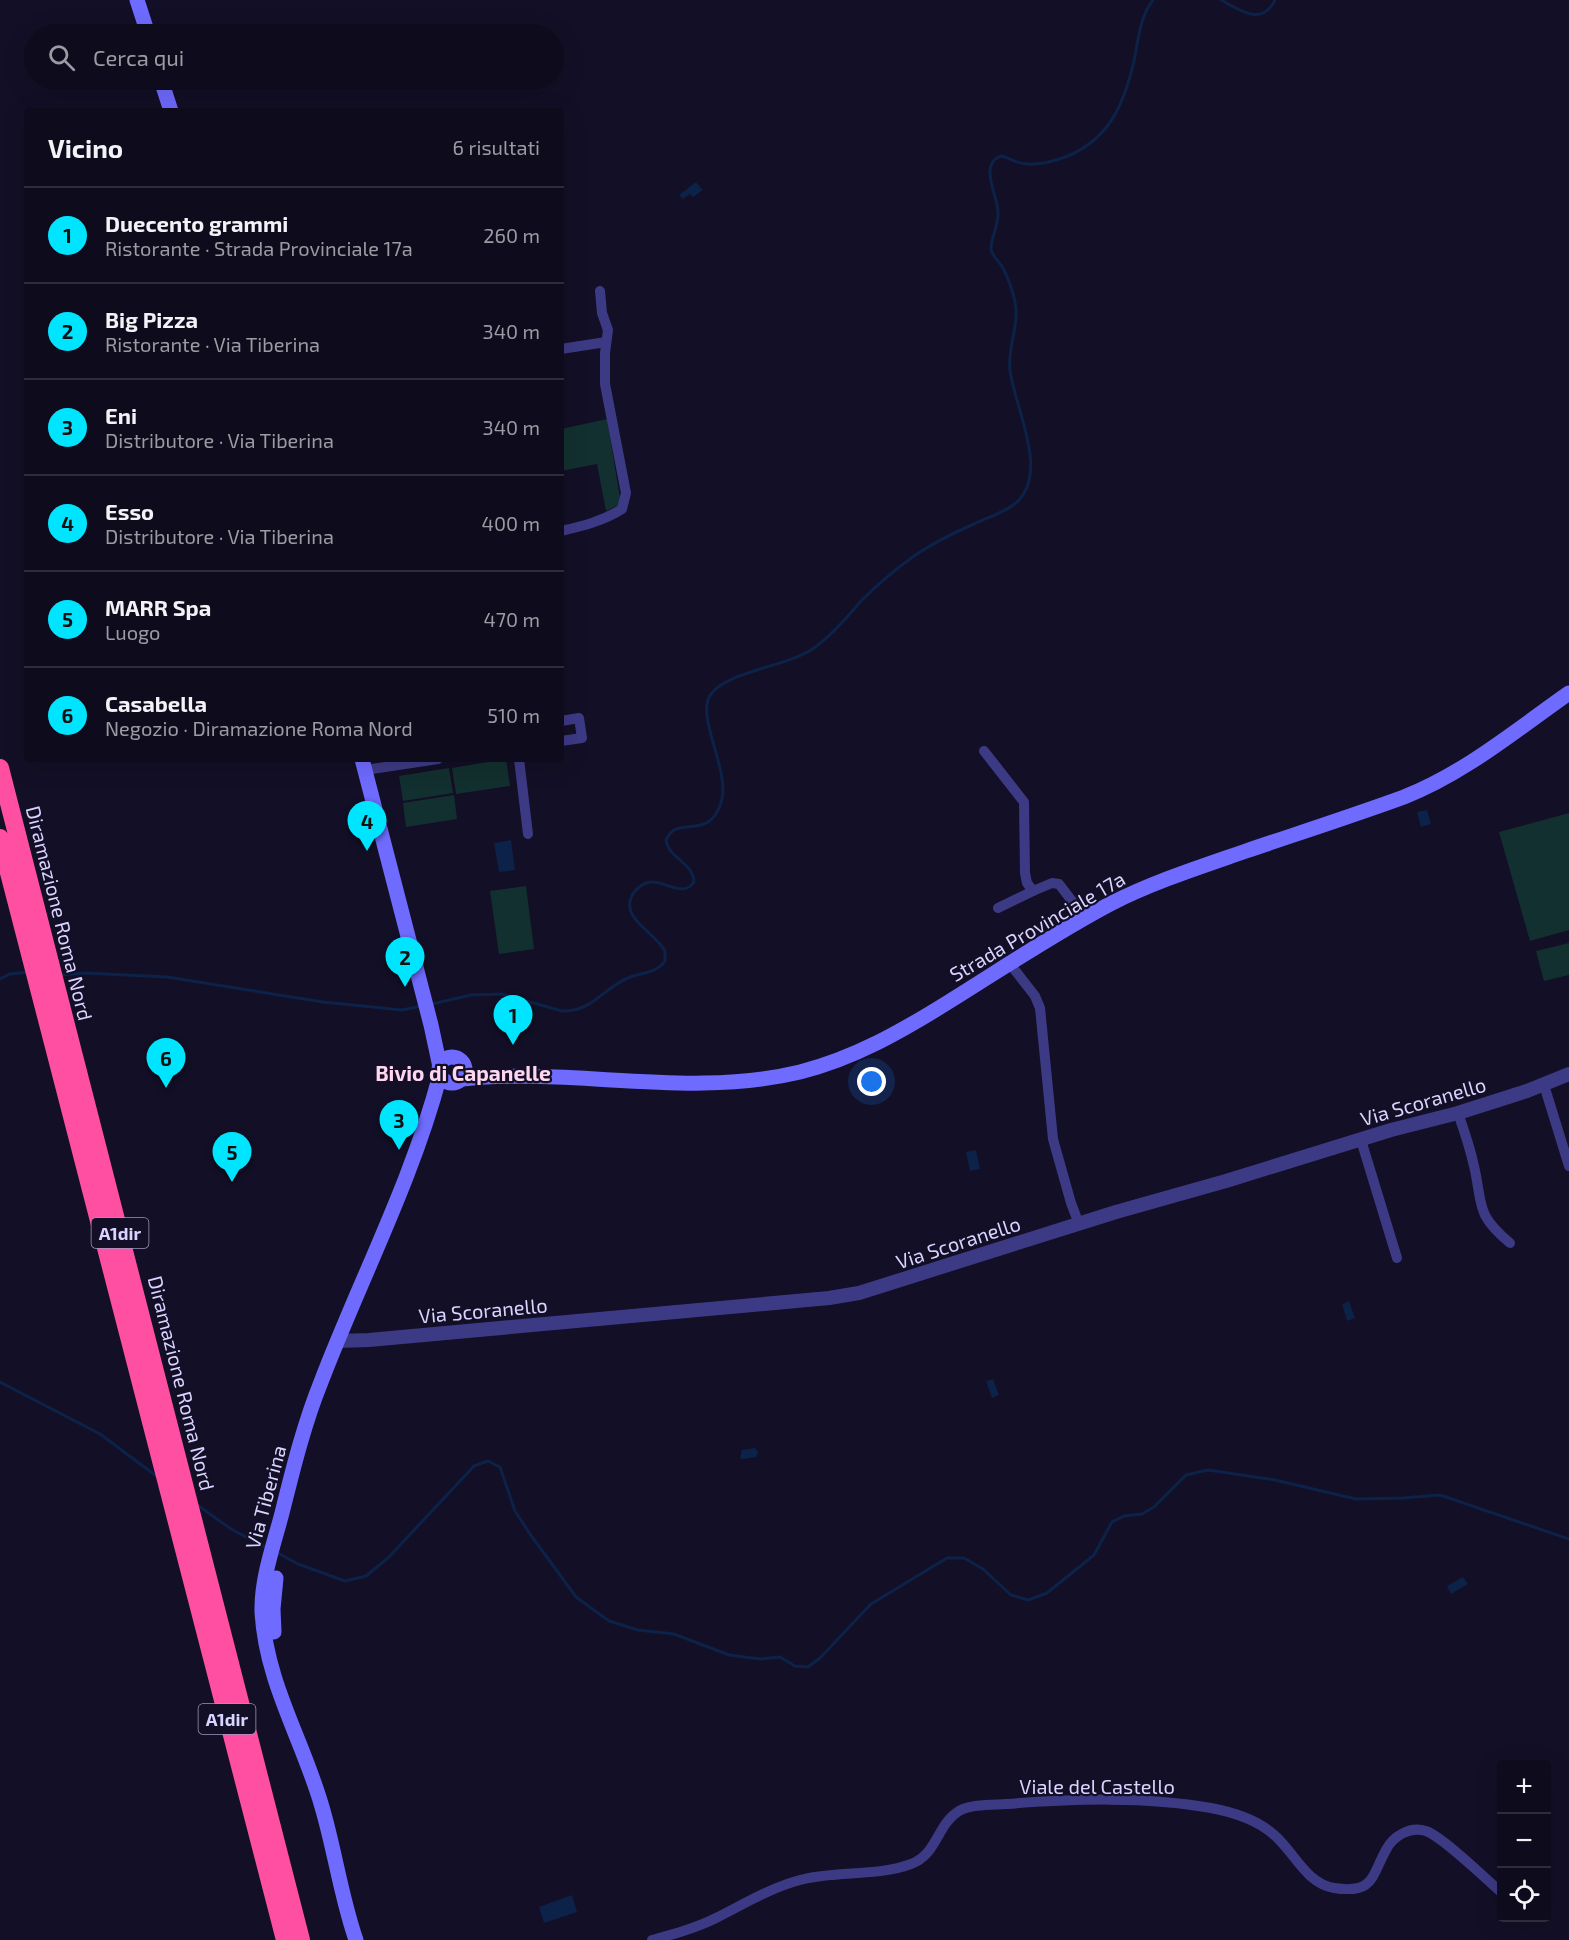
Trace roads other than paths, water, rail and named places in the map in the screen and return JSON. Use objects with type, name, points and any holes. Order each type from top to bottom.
[{"type":"highway","name":"Diramazione Roma Nord","points":[[0,768],[41,961],[159,1454],[285,1940]]},
{"type":"highway","name":"Diramazione Roma Nord","points":[[0,838],[41,961]]},
{"type":"highway","name":"Diramazione Roma Nord","points":[[48,991],[182,1476],[302,1940]]},
{"type":"main road","points":[[137,0],[145,24]]},
{"type":"main road","points":[[164,90],[170,108]]},
{"type":"main road","name":"Strada Provinciale 17a","points":[[440,1071],[446,1082],[460,1071],[498,1075],[688,1084],[742,1081],[787,1075],[837,1060],[883,1041],[1123,897],[1156,883],[1422,790],[1470,764],[1569,693]]},
{"type":"main road","name":"Via Tiberina","points":[[356,1940],[322,1808],[286,1695],[274,1636],[273,1570],[294,1467],[320,1384],[412,1161],[431,1111],[440,1071],[432,1027],[364,764]]},
{"type":"main road","points":[[432,1027],[460,1071]]},
{"type":"main road","points":[[440,1071],[448,1058],[460,1071]]},
{"type":"main road","points":[[431,1111],[460,1071]]},
{"type":"street","points":[[564,530],[592,524],[622,509],[626,494],[605,384],[608,330],[602,313],[600,291]]},
{"type":"street","points":[[564,349],[606,342]]},
{"type":"street","points":[[564,720],[579,718],[582,738],[564,741]]},
{"type":"street","points":[[984,751],[1024,802],[1025,877],[1033,891]]},
{"type":"street","points":[[364,764],[394,762]]},
{"type":"street","points":[[519,762],[528,834]]},
{"type":"street","points":[[998,908],[1033,891],[1057,883],[1085,918]]},
{"type":"street","points":[[1010,964],[1035,996],[1040,1008],[1054,1144],[1079,1224]]},
{"type":"street","name":"Via Scoranello","points":[[337,1341],[369,1340],[834,1297],[873,1289],[1079,1224],[1458,1113],[1544,1085],[1569,1074]]},
{"type":"street","points":[[1544,1085],[1569,1166]]},
{"type":"street","points":[[1458,1113],[1475,1170],[1481,1207],[1491,1226],[1510,1243]]},
{"type":"street","points":[[1361,1140],[1397,1258]]},
{"type":"street","name":"Viale del Castello","points":[[652,1940],[701,1925],[770,1890],[800,1880],[890,1870],[914,1863],[929,1852],[948,1821],[962,1810],[1045,1801],[1128,1801],[1221,1810],[1251,1820],[1268,1829],[1316,1880],[1329,1887],[1346,1889],[1359,1887],[1369,1882],[1378,1869],[1386,1849],[1401,1835],[1410,1831],[1423,1830],[1438,1839],[1497,1889]]},
{"type":"water","points":[[696,182],[703,190],[693,197],[690,194],[683,199],[679,195]]},
{"type":"water","points":[[1427,810],[1431,824],[1421,827],[1417,812]]},
{"type":"water","points":[[511,840],[515,870],[499,872],[494,843]]},
{"type":"water","points":[[976,1150],[980,1169],[970,1171],[966,1152]]},
{"type":"water","points":[[1349,1301],[1355,1318],[1347,1321],[1342,1304]]},
{"type":"water","points":[[993,1379],[999,1395],[992,1398],[986,1381]]},
{"type":"water","points":[[755,1448],[758,1452],[756,1457],[740,1458],[742,1450]]},
{"type":"water","points":[[1463,1577],[1468,1584],[1451,1594],[1447,1586]]},
{"type":"water","points":[[572,1895],[577,1912],[544,1923],[539,1907]]},
{"type":"waterway","points":[[432,1004],[471,995],[502,994],[562,1011],[572,1010],[589,1004],[628,978],[653,971],[661,965],[665,961],[665,951],[635,919],[630,908],[630,901],[641,885],[653,882],[683,889],[690,887],[694,882],[693,875],[671,851],[666,840],[671,832],[710,821],[717,813],[722,799],[721,772],[707,715],[707,703],[711,694],[730,680],[789,660],[814,648],[833,632],[874,588],[914,556],[951,535],[1003,511],[1018,501],[1027,488],[1030,455],[1010,370],[1010,353],[1016,319],[1015,302],[1005,272],[991,249],[998,212],[991,181],[991,166],[994,160],[1001,156],[1027,164],[1058,160],[1095,140],[1113,118],[1120,105],[1134,61],[1142,21],[1153,0]]},
{"type":"waterway","points":[[1221,0],[1243,12],[1257,15],[1264,13],[1275,0]]},
{"type":"waterway","points":[[0,979],[10,974],[30,972]]},
{"type":"waterway","points":[[60,975],[85,973],[167,977],[323,1002],[402,1010],[422,1006]]},
{"type":"waterway","points":[[0,1382],[100,1434],[159,1478]]},
{"type":"waterway","points":[[276,1552],[298,1564],[345,1581],[366,1576],[388,1558],[474,1466],[488,1461],[500,1467],[515,1511],[576,1597],[609,1621],[638,1630],[674,1634],[729,1655],[760,1659],[780,1657],[795,1666],[808,1667],[820,1658],[871,1604],[947,1558],[964,1558],[983,1569],[1011,1595],[1028,1600],[1047,1593],[1094,1555],[1112,1522],[1124,1516],[1142,1514],[1154,1507],[1186,1475],[1208,1470],[1275,1480],[1356,1499],[1440,1495],[1569,1539]]},
{"type":"waterway","points":[[196,1504],[231,1529],[267,1548]]},
{"type":"place","name":"Esso","points":[[367,851]]},
{"type":"place","name":"Big Pizza","points":[[405,987]]},
{"type":"place","name":"Duecento grammi","points":[[513,1045]]},
{"type":"place","name":"Casabella","points":[[166,1088]]},
{"type":"place","name":"Eni","points":[[399,1150]]},
{"type":"place","name":"MARR Spa","points":[[232,1182]]},
{"type":"district","name":"Bivio di Capanelle","points":[[463,1072]]}]
